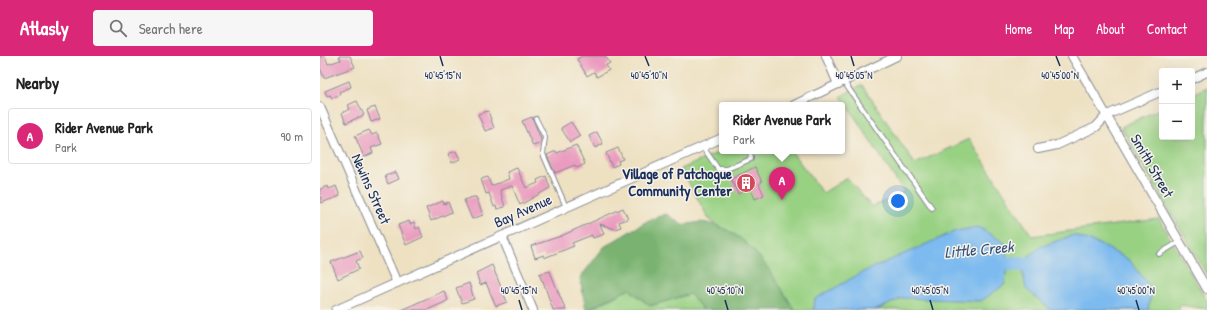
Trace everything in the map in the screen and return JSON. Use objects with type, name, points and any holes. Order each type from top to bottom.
[{"type":"street","points":[[826,56],[841,83]]},
{"type":"street","points":[[800,102],[897,56]]},
{"type":"street","name":"Smith Street","points":[[1072,56],[1207,289]]},
{"type":"street","points":[[1195,78],[1207,72]]},
{"type":"street","points":[[1038,149],[1057,145],[1096,127],[1107,115],[1159,93]]},
{"type":"street","name":"Newins Street","points":[[320,107],[397,283]]},
{"type":"street","name":"Bay Avenue","points":[[336,310],[719,139]]},
{"type":"street","points":[[502,236],[533,310]]},
{"type":"lane","points":[[841,83],[932,208]]},
{"type":"lane","points":[[536,119],[545,137],[543,154],[566,208]]},
{"type":"lane","points":[[703,147],[718,169],[727,170],[751,159],[750,154]]},
{"type":"lane","points":[[1159,254],[1179,242]]},
{"type":"green space","points":[[862,85],[915,164],[969,139],[1032,236],[1159,219],[1207,301],[1207,309],[1180,305],[1179,310],[794,310],[754,256],[709,219],[681,169],[719,152],[719,154],[793,154],[823,193],[847,178],[872,207],[904,192],[841,96]]},
{"type":"green space","points":[[1207,87],[1207,275],[1121,127],[1159,109],[1159,140],[1195,140],[1195,93]]},
{"type":"green space","points":[[666,214],[683,225],[704,222],[723,228],[736,236],[749,246],[759,257],[795,310],[703,310],[690,294],[650,306],[629,289],[586,310],[580,278],[604,247],[649,220]]},
{"type":"green space","points":[[629,289],[650,306],[690,294],[703,310],[589,310]]},
{"type":"water","points":[[978,227],[1005,243],[1007,262],[1005,284],[981,301],[903,298],[876,310],[813,310],[815,299],[863,272],[956,231]]},
{"type":"water","points":[[1073,235],[1101,245],[1129,260],[1152,289],[1148,310],[1051,310],[1026,289],[1021,263],[1040,247]]},
{"type":"building","points":[[320,56],[325,56],[328,64],[341,60],[339,56],[350,56],[355,67],[324,78],[320,68]]},
{"type":"building","points":[[582,56],[605,56],[610,63],[606,65],[609,70],[597,77],[594,72],[587,76],[577,59]]},
{"type":"building","points":[[349,81],[351,87],[339,92],[340,95],[332,98],[330,95],[327,96],[325,91]]},
{"type":"building","points":[[357,101],[364,115],[346,123],[342,113],[350,109],[348,105]]},
{"type":"building","points":[[375,107],[380,119],[371,122],[367,110]]},
{"type":"building","points":[[488,111],[494,128],[485,131],[478,114]]},
{"type":"building","points":[[532,117],[541,139],[541,143],[533,146],[522,121]]},
{"type":"building","points":[[571,122],[580,136],[570,142],[561,128]]},
{"type":"building","points":[[369,130],[372,135],[377,133],[382,144],[371,148],[373,153],[364,157],[355,136]]},
{"type":"building","points":[[597,132],[603,144],[595,148],[589,136]]},
{"type":"building","points":[[576,145],[585,164],[577,168],[575,165],[555,173],[547,155],[556,151],[557,153]]},
{"type":"building","points":[[618,148],[623,159],[618,161],[619,164],[612,167],[606,153]]},
{"type":"building","points":[[456,151],[460,159],[452,163],[448,154]]},
{"type":"building","name":"Village of Patchogue Community Center","points":[[755,167],[762,182],[759,184],[764,195],[755,199],[750,188],[738,194],[731,179]]},
{"type":"building","points":[[517,168],[526,188],[538,183],[537,180],[546,176],[550,188],[520,205],[512,186],[500,190],[505,207],[497,209],[496,206],[494,207],[489,193],[486,194],[481,179],[488,177],[491,186],[509,179],[507,172]]},
{"type":"building","points":[[396,172],[399,179],[388,184],[385,176]]},
{"type":"building","points":[[328,186],[329,189],[336,186],[340,196],[321,203],[320,189]]},
{"type":"building","points":[[476,197],[483,215],[472,219],[464,200]]},
{"type":"building","points":[[443,201],[444,204],[448,202],[452,212],[431,221],[426,208]]},
{"type":"building","points":[[623,208],[628,219],[619,222],[621,227],[615,229],[600,224],[604,234],[593,238],[592,235],[572,243],[574,246],[544,258],[544,255],[535,258],[531,246],[561,236]]},
{"type":"building","points":[[409,221],[410,224],[414,222],[416,229],[419,227],[423,237],[406,245],[398,225]]},
{"type":"building","points":[[360,251],[363,258],[356,261],[359,269],[338,279],[331,262]]},
{"type":"building","points":[[492,265],[507,302],[496,306],[486,283],[480,285],[476,273]]},
{"type":"building","points":[[550,271],[566,310],[553,310],[539,274]]},
{"type":"building","points":[[469,283],[474,299],[462,303],[456,288]]},
{"type":"building","points":[[444,291],[448,300],[443,303],[427,310],[401,310]]},
{"type":"waterway","name":"Little Creek","points":[[986,265],[1014,264],[1027,265],[1041,269]]},
{"type":"place","name":"Village of Patchogue Community Center","points":[[746,183]]},
{"type":"place","name":"Rider Avenue Park","points":[[782,200]]}]
